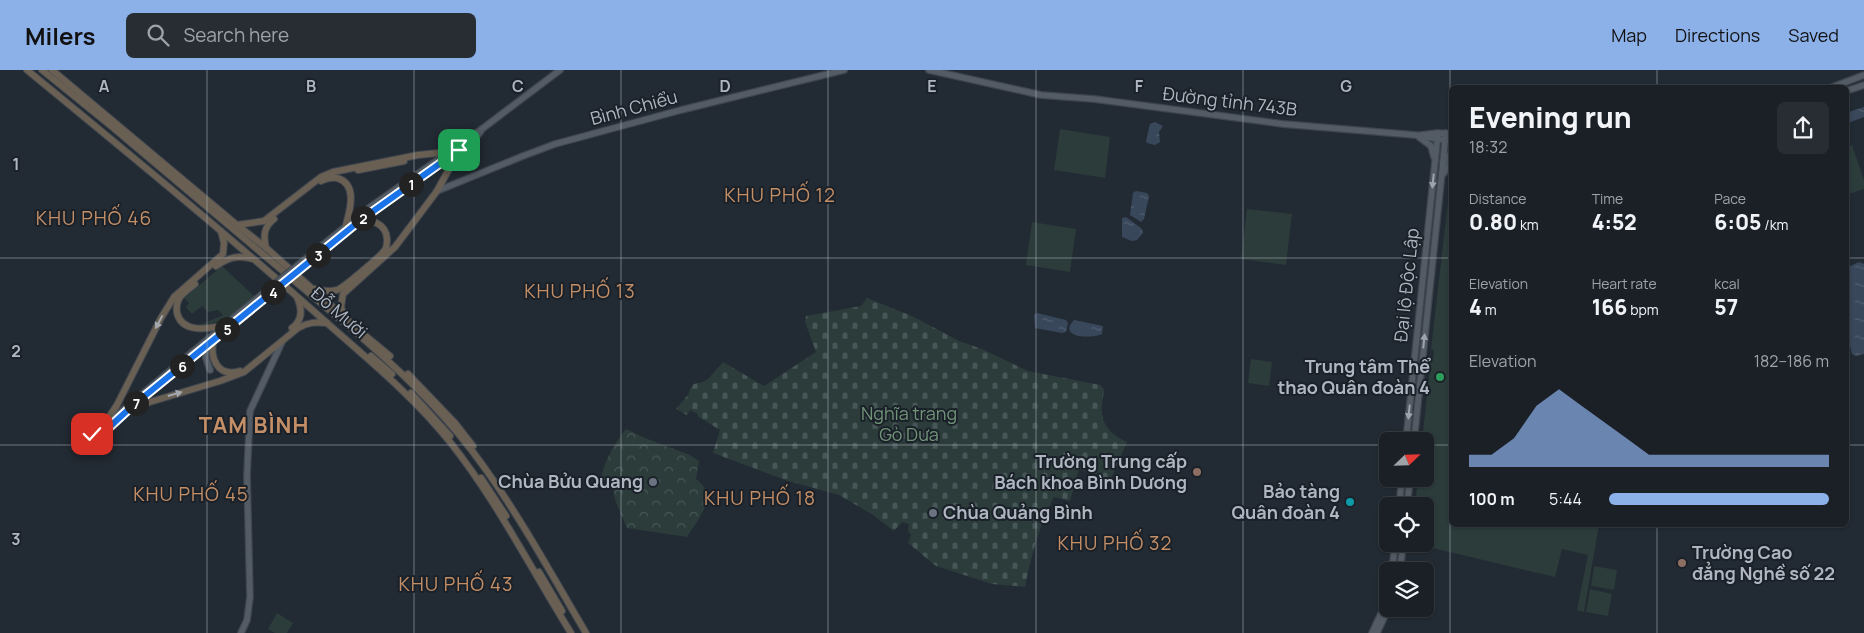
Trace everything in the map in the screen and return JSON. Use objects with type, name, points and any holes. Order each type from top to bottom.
[{"type":"highway","name":"Đỗ Mười","points":[[27,70],[255,259],[410,398],[450,442],[510,531],[571,633]]},
{"type":"highway","name":"Đỗ Mười","points":[[32,70],[225,229],[382,365],[430,412],[452,438],[487,487],[515,530],[575,633]]},
{"type":"highway","name":"Đỗ Mười","points":[[42,70],[346,324],[396,368],[438,411],[481,462],[509,501],[586,633]]},
{"type":"highway","name":"Đỗ Mười","points":[[52,70],[237,225],[266,247],[419,384],[455,423],[482,458],[591,633]]},
{"type":"highway","points":[[268,258],[264,236],[267,226],[321,177],[333,172],[371,163],[454,151]]},
{"type":"highway","points":[[237,225],[264,222],[305,191],[324,179],[338,174],[454,151]]},
{"type":"highway","points":[[346,324],[341,307],[343,294],[384,258],[407,232],[438,191],[454,151]]},
{"type":"highway","points":[[442,163],[448,164],[448,170]]},
{"type":"highway","points":[[330,178],[343,181],[350,191],[346,225]]},
{"type":"highway","points":[[358,222],[369,220],[383,228],[387,240],[385,251]]},
{"type":"highway","points":[[105,423],[117,405],[161,318],[174,297],[223,254],[224,243],[221,230]]},
{"type":"highway","points":[[300,286],[326,291],[340,289],[407,232]]},
{"type":"highway","points":[[222,326],[202,328],[186,326],[179,319],[176,304],[179,298],[226,260],[236,256],[255,259]]},
{"type":"highway","points":[[214,339],[212,350],[216,364],[227,371],[240,370],[296,325],[301,312],[297,296]]},
{"type":"highway","points":[[130,408],[244,372],[305,324],[327,323]]},
{"type":"main road","name":"Bình Chiểu","points":[[438,191],[555,144],[681,110],[844,70]]},
{"type":"main road","name":"Đường tỉnh 743B","points":[[929,70],[1041,95],[1094,99],[1283,124],[1415,135],[1438,136],[1449,133]]},
{"type":"main road","points":[[332,240],[346,225],[479,135],[482,129],[556,71]]},
{"type":"main road","points":[[1838,85],[1864,75]]},
{"type":"main road","points":[[1849,90],[1864,85]]},
{"type":"main road","name":"Đại lộ Độc Lập","points":[[1415,432],[1443,162],[1449,133]]},
{"type":"main road","points":[[1415,135],[1431,146],[1435,160]]},
{"type":"main road","name":"Đường tỉnh 743B","points":[[1438,136],[1448,141]]},
{"type":"main road","name":"Đại lộ Độc Lập","points":[[1407,432],[1438,136]]},
{"type":"main road","points":[[241,315],[222,326],[123,411],[105,423],[101,431],[332,240],[442,163],[454,151]]},
{"type":"main road","points":[[1443,162],[1449,155]]},
{"type":"main road","points":[[1441,180],[1449,164]]},
{"type":"main road","points":[[444,178],[452,185]]},
{"type":"main road","points":[[241,633],[247,620],[250,597],[247,475],[250,411],[282,342]]},
{"type":"main road","points":[[207,345],[206,358],[210,370]]},
{"type":"main road","points":[[1372,633],[1380,617]]},
{"type":"main road","points":[[1378,633],[1385,617]]},
{"type":"green space","points":[[1060,129],[1110,137],[1105,178],[1054,170]]},
{"type":"green space","points":[[1852,145],[1864,180],[1864,189],[1849,194],[1849,146]]},
{"type":"green space","name":"Trung tâm Thể thao Quân đoàn 4","points":[[1449,193],[1449,527],[1599,527],[1584,612],[1577,610],[1588,555],[1562,549],[1555,577],[1434,548],[1434,497],[1416,497],[1417,488],[1434,488],[1434,432],[1423,432],[1431,358],[1434,357],[1433,349],[1431,349]]},
{"type":"green space","points":[[1247,209],[1292,214],[1286,265],[1241,259]]},
{"type":"green space","points":[[1032,222],[1076,229],[1070,272],[1026,265]]},
{"type":"green space","points":[[222,266],[254,296],[230,316],[217,322],[200,325],[223,315],[218,310],[208,312],[202,306],[192,314],[186,307],[189,303],[184,298]]},
{"type":"green space","name":"Nghĩa trang Gò Dưa","points":[[867,298],[912,316],[959,341],[982,349],[1028,371],[1100,385],[1104,389],[1102,412],[1105,423],[1116,436],[1127,442],[1110,481],[1079,469],[1070,501],[1054,497],[1036,541],[1025,587],[992,584],[936,566],[908,543],[911,535],[908,531],[909,524],[902,522],[894,531],[873,515],[839,495],[788,481],[713,453],[720,430],[690,410],[687,415],[676,409],[688,395],[694,384],[708,379],[723,362],[764,386],[816,352],[805,322],[806,316],[861,306]]},
{"type":"green space","points":[[1251,359],[1272,362],[1269,386],[1248,383]]},
{"type":"green space","name":"Chùa Bửu Quang","points":[[626,429],[690,455],[699,461],[696,479],[703,486],[707,500],[705,508],[687,537],[627,528],[615,500],[613,488],[601,477],[611,451]]},
{"type":"green space","points":[[1594,566],[1617,570],[1614,590],[1591,586]]},
{"type":"green space","points":[[1590,589],[1612,594],[1608,616],[1586,612]]},
{"type":"green space","points":[[277,613],[293,623],[287,633],[275,633],[268,629]]},
{"type":"water","points":[[1864,107],[1864,117],[1849,123],[1849,112]]},
{"type":"water","points":[[1155,122],[1163,126],[1159,132],[1160,142],[1155,145],[1146,141],[1150,124]]},
{"type":"water","points":[[1136,191],[1147,193],[1149,196],[1144,219],[1141,222],[1130,215],[1133,193]]},
{"type":"water","points":[[1126,217],[1142,229],[1143,233],[1137,240],[1132,241],[1122,237],[1122,218]]},
{"type":"water","points":[[1859,262],[1864,264],[1864,354],[1856,356],[1852,354],[1849,342],[1849,267]]},
{"type":"water","points":[[1037,313],[1066,320],[1068,323],[1066,332],[1062,333],[1035,328],[1034,315]]},
{"type":"water","points":[[1074,320],[1103,326],[1102,334],[1084,337],[1072,334],[1070,326]]},
{"type":"place","name":"Trung tâm Thể thao Quân đoàn 4","points":[[1440,377]]},
{"type":"place","name":"Trường Trung cấp Bách khoa Bình Dương","points":[[1197,472]]},
{"type":"place","name":"Chùa Bửu Quang","points":[[653,482]]},
{"type":"place","name":"Bảo tàng Quân đoàn 4","points":[[1350,502]]},
{"type":"place","name":"Chùa Quảng Bình","points":[[933,513]]},
{"type":"place","name":"Trường Cao đẳng Nghề số 22","points":[[1682,563]]},
{"type":"district","name":"KHU PHỐ 12","points":[[780,195]]},
{"type":"district","name":"KHU PHỐ 46","points":[[94,218]]},
{"type":"district","name":"KHU PHỐ 13","points":[[580,291]]},
{"type":"district","name":"TAM BÌNH","points":[[254,425]]},
{"type":"district","name":"KHU PHỐ 45","points":[[191,494]]},
{"type":"district","name":"KHU PHỐ 18","points":[[760,498]]},
{"type":"district","name":"KHU PHỐ 32","points":[[1115,543]]},
{"type":"district","name":"KHU PHỐ 43","points":[[456,584]]},
{"type":"route","points":[[92,434],[98,430],[103,433],[130,408],[358,222],[459,150]]}]
